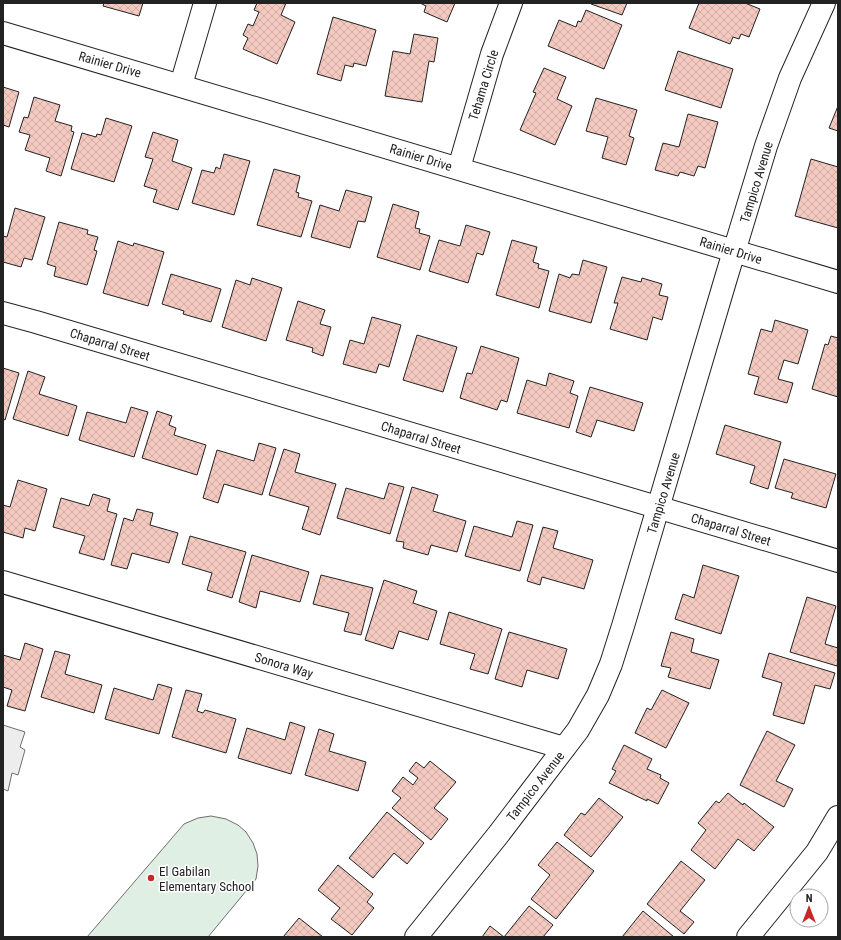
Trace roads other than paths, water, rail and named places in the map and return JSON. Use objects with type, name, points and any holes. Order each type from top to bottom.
[{"type":"street","points":[[181,85],[205,3]]},
{"type":"street","name":"Tehama Circle","points":[[459,168],[490,62],[511,3]]},
{"type":"street","name":"Tampico Avenue","points":[[416,937],[498,835],[578,730],[598,694],[611,664],[659,508],[734,251],[776,117],[790,78],[824,3]]},
{"type":"street","name":"Rainier Drive","points":[[3,33],[838,282]]},
{"type":"street","name":"Chaparral Street","points":[[3,313],[52,326],[838,561]]},
{"type":"street","name":"Sonora Way","points":[[3,582],[564,748]]},
{"type":"street","points":[[748,937],[817,852],[838,817]]},
{"type":"place","name":"El Gabilan Elementary School","points":[[151,878]]}]
